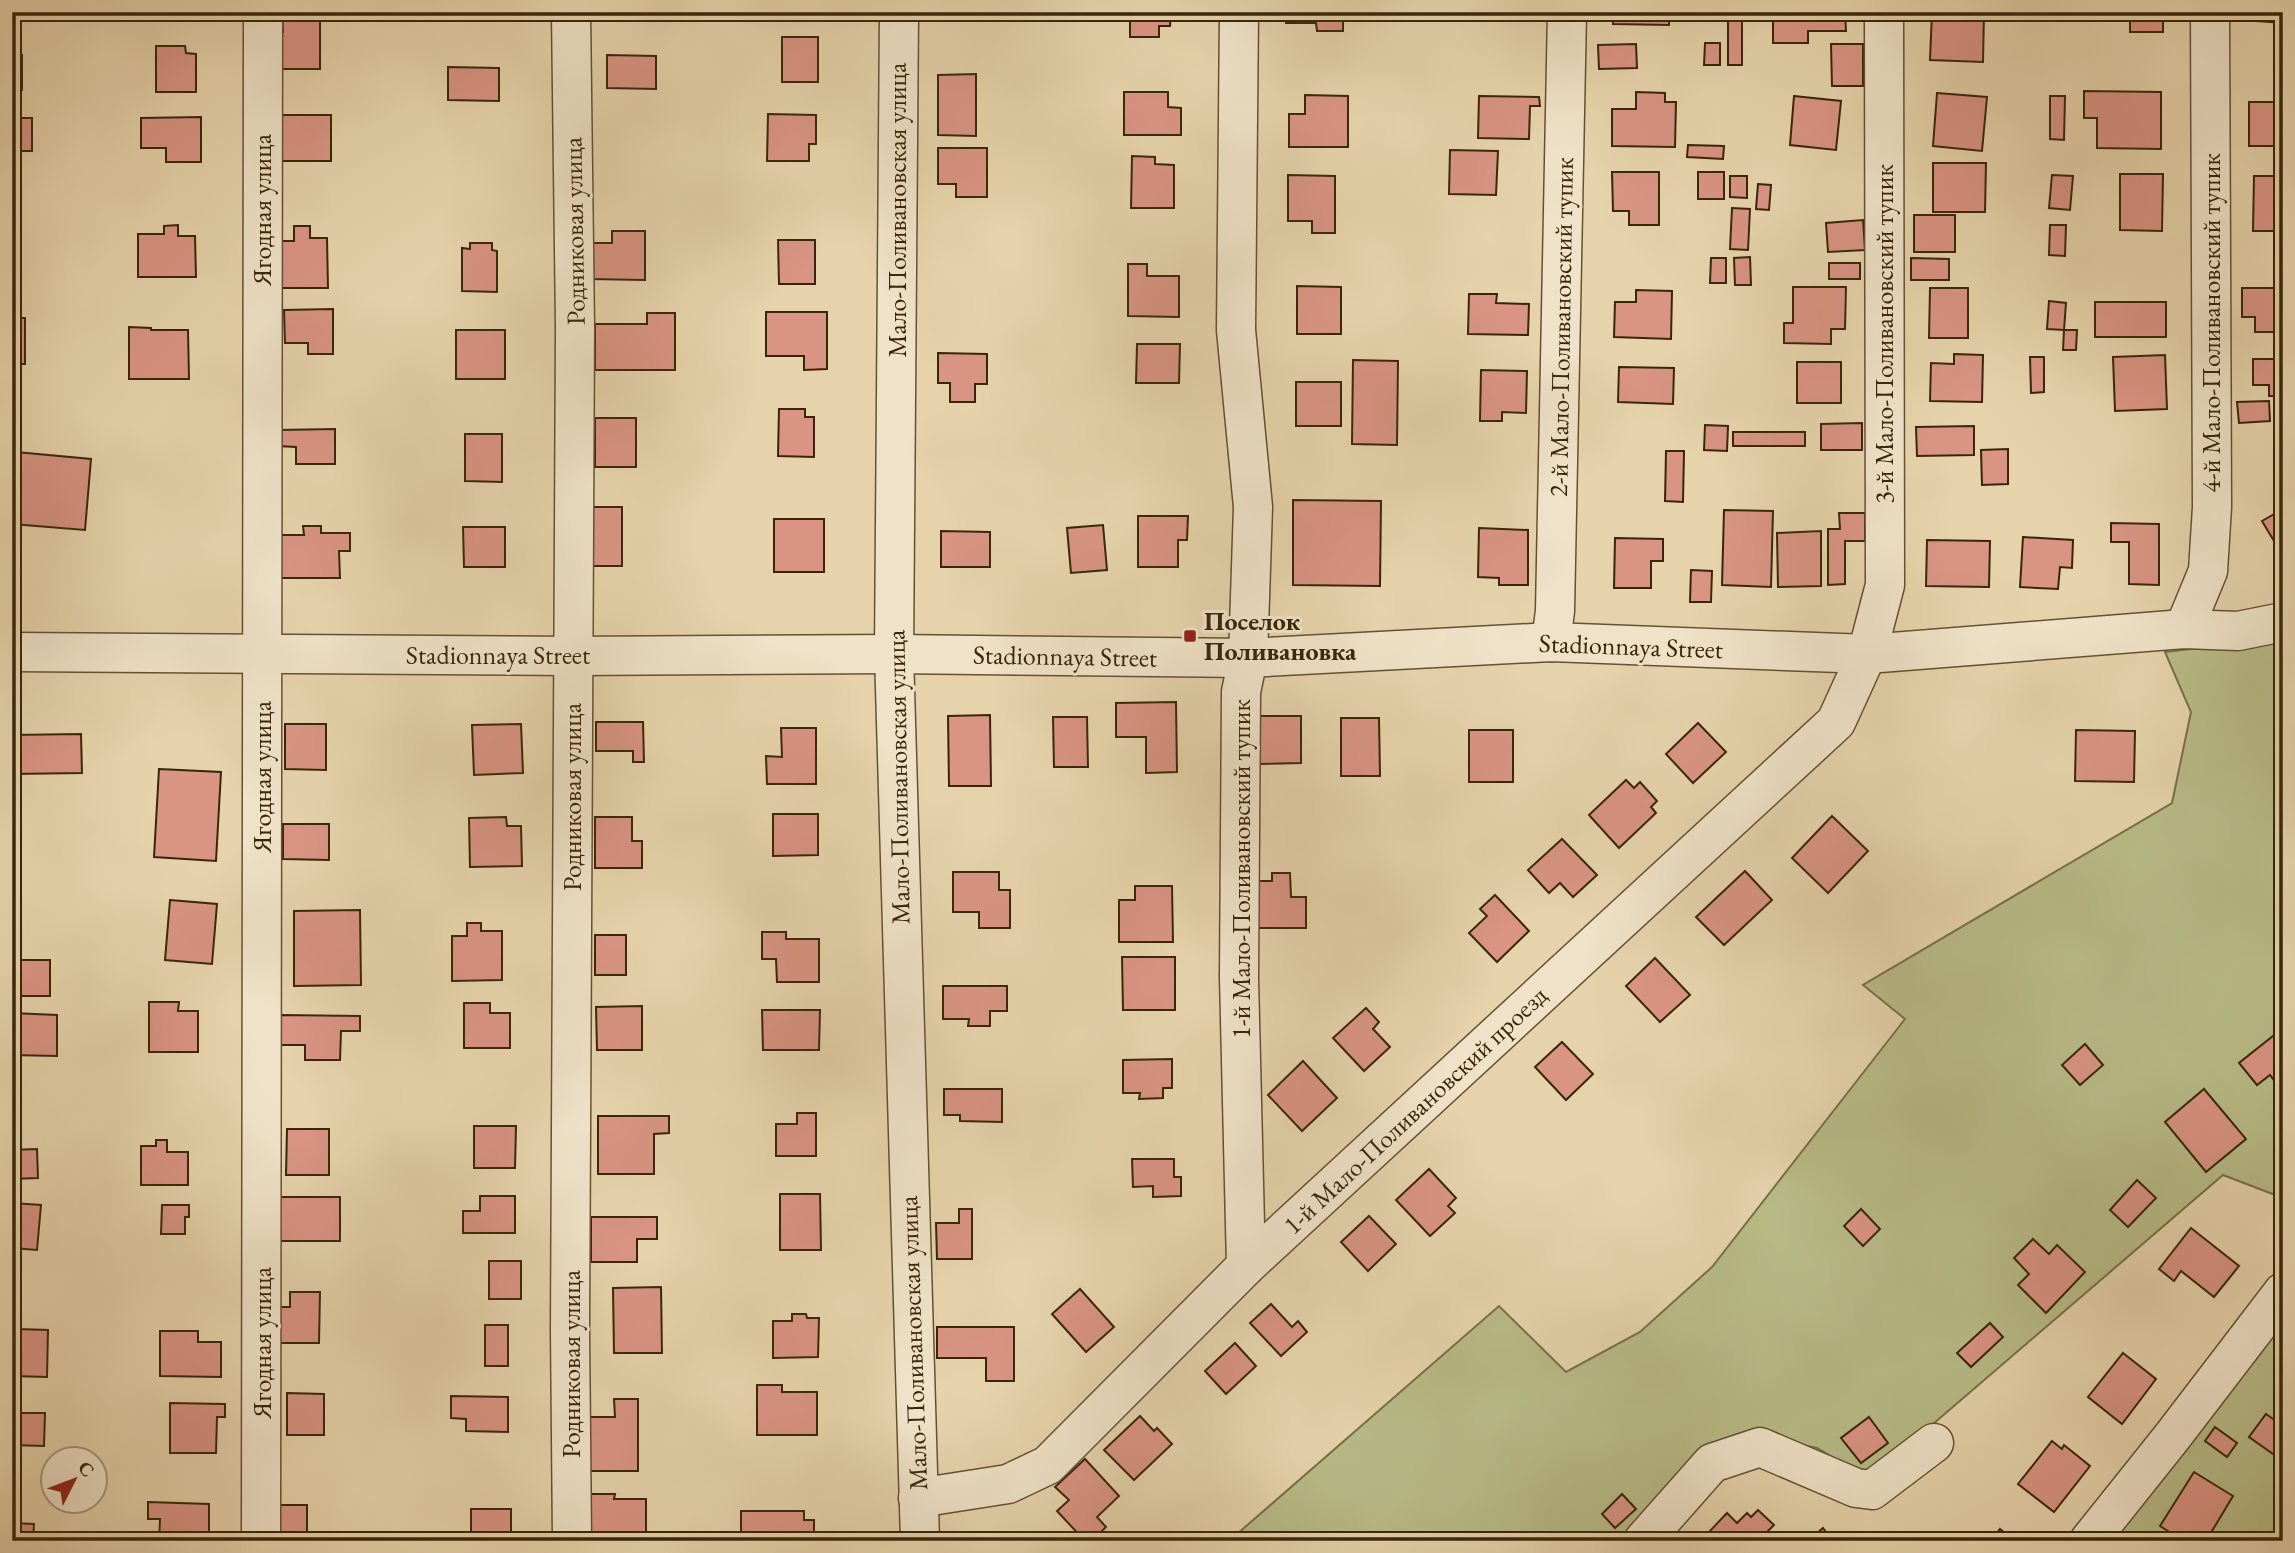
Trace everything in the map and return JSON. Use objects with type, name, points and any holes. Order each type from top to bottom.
[{"type":"street","name":"Ягодная улица","points":[[261,1541],[263,12]]},
{"type":"street","name":"Родниковая улица","points":[[570,12],[575,328],[570,1303],[572,1541]]},
{"type":"street","name":"Мало-Поливановская улица","points":[[899,12],[894,654],[920,1541]]},
{"type":"street","name":"1-й Мало-Поливановский тупик","points":[[1239,12],[1236,330],[1253,506],[1248,658],[1241,692],[1239,964],[1246,1266]]},
{"type":"street","name":"2-й Мало-Поливановский тупик","points":[[1551,642],[1555,597],[1567,12]]},
{"type":"street","name":"3-й Мало-Поливановский тупик","points":[[1867,654],[1885,585],[1884,12]]},
{"type":"street","name":"4-й Мало-Поливановский тупик","points":[[2184,629],[2207,570],[2212,507],[2210,12]]},
{"type":"street","name":"Stadionnaya Street","points":[[12,653],[572,656],[894,654],[1248,658],[1551,642],[1867,654],[2184,629],[2238,631],[2283,622]]},
{"type":"street","name":"1-й Мало-Поливановский проезд","points":[[918,1498],[1007,1484],[1048,1465],[1246,1266],[1836,722],[1867,654]]},
{"type":"street","points":[[2090,1541],[2283,1292]]},
{"type":"street","points":[[1643,1541],[1712,1463],[1760,1447],[1856,1488],[1872,1490],[1934,1443]]},
{"type":"green space","points":[[2283,635],[2283,1198],[2223,1175],[1869,1479],[1817,1448],[1755,1436],[1632,1541],[1229,1541],[1499,1306],[1566,1372],[1640,1332],[1712,1267],[1905,1019],[1863,985],[2172,803],[2191,712],[2165,652]]},
{"type":"green space","points":[[2283,1313],[2283,1541],[2105,1541]]},
{"type":"building","points":[[1130,12],[1171,12],[1170,26],[1159,26],[1159,37],[1130,37]]},
{"type":"building","points":[[1287,12],[1343,12],[1343,31],[1317,31],[1316,23],[1286,23]]},
{"type":"building","points":[[1613,12],[1669,12],[1669,25],[1613,24]]},
{"type":"building","points":[[1728,12],[1742,12],[1742,65],[1728,65]]},
{"type":"building","points":[[1773,12],[1845,12],[1846,31],[1808,31],[1808,43],[1773,43]]},
{"type":"building","points":[[1932,12],[1984,12],[1983,62],[1930,60]]},
{"type":"building","points":[[2130,12],[2163,12],[2163,32],[2130,32]]},
{"type":"building","points":[[2258,12],[2283,12],[2283,23],[2257,21]]},
{"type":"building","points":[[282,15],[320,15],[320,69],[274,69],[274,32],[283,32]]},
{"type":"building","points":[[782,37],[818,37],[818,82],[782,82]]},
{"type":"building","points":[[1705,43],[1720,43],[1720,65],[1704,65]]},
{"type":"building","points":[[1636,44],[1637,68],[1599,69],[1598,45]]},
{"type":"building","points":[[1831,44],[1863,44],[1863,86],[1832,86]]},
{"type":"building","points":[[156,46],[185,46],[186,53],[196,54],[196,92],[156,92]]},
{"type":"building","points":[[12,55],[22,55],[22,90],[12,90]]},
{"type":"building","points":[[607,55],[656,56],[656,89],[607,88]]},
{"type":"building","points":[[448,67],[499,68],[499,101],[448,100]]},
{"type":"building","points":[[976,74],[976,136],[938,135],[938,75]]},
{"type":"building","points":[[2084,91],[2161,92],[2161,149],[2097,148],[2097,118],[2084,118]]},
{"type":"building","points":[[1124,92],[1168,92],[1168,107],[1181,108],[1181,135],[1124,135]]},
{"type":"building","points":[[1636,92],[1665,93],[1665,102],[1676,102],[1675,147],[1612,146],[1612,109],[1636,109]]},
{"type":"building","points":[[1937,93],[1987,97],[1982,151],[1933,146]]},
{"type":"building","points":[[1305,95],[1348,96],[1348,147],[1289,147],[1289,114],[1305,114]]},
{"type":"building","points":[[1479,96],[1539,97],[1540,106],[1530,106],[1529,139],[1478,138]]},
{"type":"building","points":[[1794,96],[1841,101],[1836,150],[1790,145]]},
{"type":"building","points":[[2050,96],[2065,96],[2064,140],[2050,139]]},
{"type":"building","points":[[2249,102],[2283,102],[2283,146],[2249,146]]},
{"type":"building","points":[[768,114],[816,115],[816,144],[809,144],[809,161],[767,161]]},
{"type":"building","points":[[277,115],[331,115],[331,161],[277,161]]},
{"type":"building","points":[[201,117],[201,162],[166,162],[166,148],[141,148],[141,118]]},
{"type":"building","points":[[12,118],[32,118],[32,151],[12,151]]},
{"type":"building","points":[[1688,145],[1724,146],[1723,159],[1687,157]]},
{"type":"building","points":[[938,148],[987,148],[987,197],[956,197],[956,184],[938,184]]},
{"type":"building","points":[[1450,150],[1498,151],[1496,195],[1449,194]]},
{"type":"building","points":[[1132,156],[1155,157],[1155,164],[1174,165],[1174,208],[1131,208]]},
{"type":"building","points":[[1933,163],[1986,163],[1985,212],[1933,212]]},
{"type":"building","points":[[1612,172],[1659,172],[1659,225],[1629,225],[1629,211],[1613,211]]},
{"type":"building","points":[[1698,172],[1724,172],[1724,199],[1698,199]]},
{"type":"building","points":[[2120,174],[2163,174],[2162,231],[2120,230]]},
{"type":"building","points":[[1288,175],[1335,176],[1335,233],[1312,233],[1312,221],[1288,221]]},
{"type":"building","points":[[2052,175],[2073,176],[2070,210],[2049,208]]},
{"type":"building","points":[[1730,176],[1747,176],[1747,198],[1730,197]]},
{"type":"building","points":[[2254,176],[2283,176],[2283,231],[2253,231]]},
{"type":"building","points":[[1758,184],[1771,185],[1769,210],[1756,209]]},
{"type":"building","points":[[1732,208],[1750,209],[1748,250],[1730,249]]},
{"type":"building","points":[[1914,215],[1955,215],[1955,252],[1914,252]]},
{"type":"building","points":[[1863,220],[1865,250],[1828,252],[1826,223]]},
{"type":"building","points":[[178,225],[178,236],[195,236],[196,277],[138,277],[138,234],[164,234],[164,226]]},
{"type":"building","points":[[2050,225],[2066,225],[2065,256],[2049,255]]},
{"type":"building","points":[[294,226],[310,226],[310,238],[327,238],[328,288],[276,288],[276,241],[294,241]]},
{"type":"building","points":[[612,231],[645,231],[645,280],[588,279],[588,243],[612,243]]},
{"type":"building","points":[[778,240],[815,240],[815,284],[779,284]]},
{"type":"building","points":[[470,243],[492,243],[492,250],[497,251],[497,292],[462,291],[462,248],[470,249]]},
{"type":"building","points":[[1750,257],[1751,285],[1735,285],[1734,258]]},
{"type":"building","points":[[1711,258],[1726,258],[1726,283],[1710,283]]},
{"type":"building","points":[[1911,258],[1949,259],[1949,280],[1911,280]]},
{"type":"building","points":[[1829,263],[1860,263],[1860,279],[1829,279]]},
{"type":"building","points":[[1128,264],[1147,264],[1147,276],[1179,276],[1179,317],[1128,316]]},
{"type":"building","points":[[1297,286],[1341,287],[1341,334],[1297,334]]},
{"type":"building","points":[[1793,287],[1846,287],[1845,329],[1831,329],[1831,344],[1784,343],[1784,323],[1793,323]]},
{"type":"building","points":[[1930,288],[1968,288],[1968,338],[1929,338]]},
{"type":"building","points":[[2242,288],[2283,288],[2283,332],[2255,332],[2255,317],[2242,317]]},
{"type":"building","points":[[1636,290],[1672,291],[1671,339],[1614,337],[1615,302],[1636,302]]},
{"type":"building","points":[[1469,294],[1497,294],[1496,303],[1529,304],[1528,335],[1468,334]]},
{"type":"building","points":[[2049,301],[2066,303],[2064,330],[2047,329]]},
{"type":"building","points":[[2095,302],[2166,302],[2166,337],[2095,337]]},
{"type":"building","points":[[333,309],[333,354],[308,354],[308,343],[285,343],[284,310]]},
{"type":"building","points":[[766,312],[827,312],[827,369],[804,370],[804,356],[766,356]]},
{"type":"building","points":[[647,313],[675,313],[675,370],[595,370],[595,324],[647,324]]},
{"type":"building","points":[[12,318],[25,318],[25,364],[12,364]]},
{"type":"building","points":[[129,327],[188,330],[189,379],[129,379]]},
{"type":"building","points":[[456,330],[505,330],[505,379],[456,379]]},
{"type":"building","points":[[2064,330],[2077,330],[2076,350],[2063,350]]},
{"type":"building","points":[[1137,344],[1180,344],[1179,383],[1136,383]]},
{"type":"building","points":[[938,353],[987,354],[987,384],[975,384],[975,402],[950,402],[950,383],[938,383]]},
{"type":"building","points":[[1954,354],[1983,355],[1982,402],[1930,401],[1931,363],[1954,364]]},
{"type":"building","points":[[2165,355],[2167,409],[2115,411],[2113,357]]},
{"type":"building","points":[[2030,357],[2044,357],[2044,392],[2031,393]]},
{"type":"building","points":[[2253,359],[2283,359],[2283,396],[2269,396],[2269,385],[2253,385]]},
{"type":"building","points":[[1353,360],[1398,361],[1397,445],[1352,444]]},
{"type":"building","points":[[1797,362],[1841,362],[1841,403],[1797,403]]},
{"type":"building","points":[[1619,367],[1674,368],[1673,404],[1618,402]]},
{"type":"building","points":[[1481,370],[1527,371],[1526,413],[1502,412],[1502,421],[1480,421]]},
{"type":"building","points":[[1296,382],[1341,382],[1341,426],[1296,426]]},
{"type":"building","points":[[2269,401],[2270,421],[2239,423],[2237,402]]},
{"type":"building","points":[[779,409],[805,409],[805,417],[814,417],[814,457],[778,456]]},
{"type":"building","points":[[595,418],[636,418],[636,467],[595,467]]},
{"type":"building","points":[[1862,423],[1862,450],[1821,450],[1821,424]]},
{"type":"building","points":[[1705,425],[1728,426],[1727,451],[1704,450]]},
{"type":"building","points":[[1974,426],[1974,455],[1917,456],[1916,427]]},
{"type":"building","points":[[335,429],[335,464],[296,464],[296,447],[278,446],[277,430]]},
{"type":"building","points":[[1733,432],[1805,432],[1805,446],[1733,446]]},
{"type":"building","points":[[465,434],[502,434],[502,482],[465,481]]},
{"type":"building","points":[[2008,449],[2008,484],[1982,485],[1981,450]]},
{"type":"building","points":[[1666,451],[1684,451],[1683,502],[1665,501]]},
{"type":"building","points":[[16,452],[91,459],[85,530],[12,524]]},
{"type":"building","points":[[1293,500],[1381,501],[1380,586],[1293,585]]},
{"type":"building","points":[[593,507],[622,507],[622,566],[593,566]]},
{"type":"building","points":[[2283,509],[2283,556],[2262,521]]},
{"type":"building","points":[[1724,510],[1773,511],[1771,587],[1722,585]]},
{"type":"building","points":[[1839,513],[1865,513],[1865,541],[1845,541],[1845,584],[1828,585],[1828,529],[1840,529]]},
{"type":"building","points":[[1138,516],[1188,516],[1187,540],[1178,540],[1178,567],[1138,567]]},
{"type":"building","points":[[774,519],[824,519],[824,572],[774,572]]},
{"type":"building","points":[[2111,523],[2159,524],[2159,585],[2129,584],[2129,542],[2111,542]]},
{"type":"building","points":[[1103,525],[1107,570],[1071,573],[1067,528]]},
{"type":"building","points":[[303,526],[321,526],[321,533],[350,533],[350,551],[339,551],[340,578],[280,578],[280,535],[304,535]]},
{"type":"building","points":[[463,527],[505,527],[505,567],[464,567]]},
{"type":"building","points":[[1479,528],[1528,530],[1528,585],[1499,585],[1499,578],[1478,577]]},
{"type":"building","points":[[941,531],[990,532],[990,567],[941,567]]},
{"type":"building","points":[[1821,531],[1821,586],[1778,587],[1777,533]]},
{"type":"building","points":[[2023,537],[2073,540],[2072,568],[2060,567],[2058,589],[2020,587]]},
{"type":"building","points":[[1615,538],[1663,539],[1663,561],[1651,561],[1651,588],[1614,588]]},
{"type":"building","points":[[1927,540],[1990,541],[1989,587],[1926,586]]},
{"type":"building","points":[[1691,570],[1712,571],[1711,602],[1690,602]]},
{"type":"building","points":[[1176,702],[1177,772],[1146,773],[1146,737],[1116,737],[1116,703]]},
{"type":"building","points":[[990,715],[991,786],[949,786],[948,716]]},
{"type":"building","points":[[1257,716],[1301,716],[1301,763],[1257,764]]},
{"type":"building","points":[[1053,717],[1087,717],[1088,767],[1054,767]]},
{"type":"building","points":[[1341,718],[1379,718],[1380,776],[1341,776]]},
{"type":"building","points":[[596,722],[643,722],[644,762],[633,762],[633,751],[596,751]]},
{"type":"building","points":[[1698,723],[1726,752],[1693,783],[1666,754]]},
{"type":"building","points":[[285,724],[326,724],[326,770],[285,769]]},
{"type":"building","points":[[521,724],[523,773],[474,775],[472,725]]},
{"type":"building","points":[[781,728],[816,728],[816,784],[767,784],[766,756],[782,757]]},
{"type":"building","points":[[1469,730],[1513,730],[1513,782],[1469,782]]},
{"type":"building","points":[[2076,730],[2135,731],[2134,782],[2075,781]]},
{"type":"building","points":[[81,734],[82,773],[12,774],[12,735]]},
{"type":"building","points":[[159,769],[221,772],[216,861],[154,857]]},
{"type":"building","points":[[1626,780],[1634,788],[1640,782],[1657,801],[1651,807],[1656,813],[1619,848],[1589,815]]},
{"type":"building","points":[[773,814],[818,814],[818,855],[773,856]]},
{"type":"building","points":[[1832,816],[1868,851],[1828,893],[1792,858]]},
{"type":"building","points":[[506,817],[507,826],[521,826],[522,866],[470,867],[469,818]]},
{"type":"building","points":[[595,817],[632,817],[632,841],[642,841],[642,868],[595,868]]},
{"type":"building","points":[[283,824],[329,824],[329,860],[283,859]]},
{"type":"building","points":[[1562,839],[1597,875],[1573,897],[1560,883],[1549,893],[1528,870]]},
{"type":"building","points":[[1745,871],[1772,900],[1724,945],[1696,917]]},
{"type":"building","points":[[953,872],[999,872],[999,890],[1010,890],[1010,928],[979,928],[979,912],[953,912]]},
{"type":"building","points":[[1272,873],[1290,873],[1291,897],[1306,897],[1306,928],[1257,928],[1256,881],[1272,881]]},
{"type":"building","points":[[1135,886],[1172,886],[1173,942],[1119,942],[1119,900],[1135,900]]},
{"type":"building","points":[[1495,895],[1529,931],[1497,962],[1469,933],[1487,916],[1480,909]]},
{"type":"building","points":[[170,900],[217,904],[212,964],[165,960]]},
{"type":"building","points":[[360,910],[361,985],[294,986],[294,911]]},
{"type":"building","points":[[467,923],[481,923],[481,931],[502,931],[502,980],[452,981],[452,936],[467,936]]},
{"type":"building","points":[[762,932],[786,932],[786,939],[819,939],[819,982],[777,982],[776,959],[762,959]]},
{"type":"building","points":[[595,935],[626,935],[626,975],[595,975]]},
{"type":"building","points":[[1122,957],[1175,957],[1175,1010],[1123,1010]]},
{"type":"building","points":[[1655,958],[1690,995],[1660,1022],[1626,986]]},
{"type":"building","points":[[12,960],[50,960],[50,996],[12,996]]},
{"type":"building","points":[[943,986],[1007,986],[1007,1011],[990,1011],[990,1026],[968,1026],[969,1019],[943,1019]]},
{"type":"building","points":[[149,1002],[179,1002],[178,1011],[198,1011],[198,1052],[149,1052]]},
{"type":"building","points":[[464,1003],[490,1003],[490,1013],[510,1013],[510,1048],[464,1048]]},
{"type":"building","points":[[642,1006],[642,1050],[597,1050],[596,1007]]},
{"type":"building","points":[[1366,1008],[1379,1022],[1373,1029],[1390,1047],[1364,1071],[1333,1038]]},
{"type":"building","points":[[762,1010],[820,1010],[819,1050],[763,1050]]},
{"type":"building","points":[[12,1013],[57,1015],[57,1056],[12,1055]]},
{"type":"building","points":[[280,1015],[360,1016],[360,1031],[341,1031],[340,1060],[305,1060],[305,1045],[280,1045]]},
{"type":"building","points":[[2283,1028],[2282,1091],[2270,1075],[2257,1085],[2239,1063]]},
{"type":"building","points":[[1562,1042],[1593,1074],[1566,1100],[1535,1067]]},
{"type":"building","points":[[2085,1044],[2103,1065],[2080,1085],[2062,1065]]},
{"type":"building","points":[[1172,1059],[1172,1088],[1163,1088],[1163,1098],[1139,1099],[1140,1093],[1123,1093],[1123,1060]]},
{"type":"building","points":[[1303,1061],[1337,1098],[1302,1131],[1268,1095]]},
{"type":"building","points":[[944,1089],[1002,1089],[1002,1122],[960,1121],[960,1115],[944,1115]]},
{"type":"building","points":[[2204,1089],[2246,1139],[2206,1172],[2165,1122]]},
{"type":"building","points":[[797,1113],[816,1113],[816,1156],[776,1156],[776,1124],[797,1124]]},
{"type":"building","points":[[598,1116],[669,1116],[669,1133],[654,1134],[654,1174],[598,1174]]},
{"type":"building","points":[[474,1126],[516,1126],[515,1168],[474,1168]]},
{"type":"building","points":[[287,1129],[329,1129],[329,1175],[286,1175]]},
{"type":"building","points":[[156,1140],[167,1140],[167,1152],[188,1152],[188,1185],[141,1185],[141,1146],[156,1146]]},
{"type":"building","points":[[37,1149],[38,1178],[12,1179],[12,1150]]},
{"type":"building","points":[[1132,1159],[1174,1159],[1174,1177],[1181,1177],[1181,1196],[1153,1197],[1153,1186],[1133,1187]]},
{"type":"building","points":[[1429,1169],[1456,1198],[1448,1206],[1455,1213],[1430,1236],[1396,1200]]},
{"type":"building","points":[[2137,1180],[2156,1198],[2128,1227],[2110,1210]]},
{"type":"building","points":[[780,1194],[820,1194],[821,1250],[780,1250]]},
{"type":"building","points":[[480,1196],[515,1196],[515,1233],[463,1233],[463,1211],[480,1211]]},
{"type":"building","points":[[275,1197],[340,1197],[340,1241],[275,1241]]},
{"type":"building","points":[[12,1203],[41,1205],[37,1250],[12,1248]]},
{"type":"building","points":[[162,1205],[189,1205],[189,1217],[185,1217],[185,1234],[161,1234]]},
{"type":"building","points":[[959,1209],[972,1209],[972,1259],[937,1259],[936,1223],[959,1223]]},
{"type":"building","points":[[1861,1209],[1880,1229],[1863,1246],[1844,1226]]},
{"type":"building","points":[[1369,1216],[1396,1244],[1368,1271],[1341,1242]]},
{"type":"building","points":[[591,1217],[657,1217],[657,1239],[637,1239],[637,1262],[591,1262]]},
{"type":"building","points":[[2191,1228],[2239,1266],[2214,1297],[2181,1271],[2174,1281],[2159,1269]]},
{"type":"building","points":[[2033,1239],[2049,1254],[2057,1245],[2085,1272],[2046,1313],[2018,1285],[2029,1274],[2014,1258]]},
{"type":"building","points":[[489,1261],[521,1261],[521,1299],[489,1299]]},
{"type":"building","points":[[661,1287],[662,1353],[614,1353],[613,1288]]},
{"type":"building","points":[[1080,1289],[1114,1327],[1086,1352],[1052,1314]]},
{"type":"building","points":[[290,1292],[320,1292],[319,1343],[276,1343],[276,1307],[290,1307]]},
{"type":"building","points":[[1271,1304],[1292,1327],[1298,1321],[1307,1332],[1281,1356],[1250,1323]]},
{"type":"building","points":[[792,1314],[819,1318],[818,1357],[773,1358],[773,1321],[792,1321]]},
{"type":"building","points":[[12,1321],[19,1321],[18,1329],[48,1330],[47,1377],[12,1376]]},
{"type":"building","points":[[1990,1323],[2003,1337],[1971,1367],[1957,1353]]},
{"type":"building","points":[[485,1325],[508,1325],[508,1366],[485,1366]]},
{"type":"building","points":[[937,1327],[1014,1327],[1014,1381],[986,1381],[986,1358],[937,1358]]},
{"type":"building","points":[[160,1331],[198,1331],[198,1342],[221,1342],[221,1377],[160,1376]]},
{"type":"building","points":[[1235,1343],[1256,1366],[1226,1394],[1205,1371]]},
{"type":"building","points":[[2123,1353],[2156,1379],[2122,1424],[2088,1397]]},
{"type":"building","points":[[757,1385],[782,1385],[782,1392],[817,1392],[817,1435],[757,1435]]},
{"type":"building","points":[[287,1393],[324,1394],[324,1435],[287,1435]]},
{"type":"building","points":[[451,1396],[508,1397],[508,1432],[466,1431],[466,1419],[451,1418]]},
{"type":"building","points":[[614,1399],[638,1399],[638,1471],[584,1471],[584,1417],[615,1417]]},
{"type":"building","points":[[170,1403],[225,1404],[225,1417],[217,1417],[216,1453],[170,1453]]},
{"type":"building","points":[[12,1413],[45,1413],[44,1444],[12,1445]]},
{"type":"building","points":[[2266,1414],[2283,1426],[2283,1461],[2249,1437]]},
{"type":"building","points":[[1140,1416],[1154,1431],[1157,1428],[1172,1444],[1134,1480],[1104,1450]]},
{"type":"building","points":[[1869,1417],[1888,1443],[1861,1463],[1841,1438]]},
{"type":"building","points":[[2215,1427],[2237,1443],[2227,1457],[2205,1441]]},
{"type":"building","points":[[2052,1441],[2062,1449],[2064,1445],[2090,1466],[2054,1512],[2018,1484]]},
{"type":"building","points":[[1085,1459],[1119,1496],[1097,1517],[1106,1527],[1092,1541],[1085,1541],[1057,1511],[1069,1500],[1055,1487]]},
{"type":"building","points":[[2194,1472],[2233,1496],[2206,1541],[2184,1541],[2160,1526]]},
{"type":"building","points":[[590,1494],[615,1494],[614,1499],[646,1499],[646,1541],[591,1541]]},
{"type":"building","points":[[1622,1494],[1636,1509],[1615,1528],[1602,1514]]},
{"type":"building","points":[[148,1502],[209,1504],[209,1541],[159,1541],[160,1519],[148,1519]]},
{"type":"building","points":[[279,1505],[307,1505],[307,1541],[279,1541]]},
{"type":"building","points":[[471,1509],[511,1509],[511,1541],[471,1541]]},
{"type":"building","points":[[1758,1510],[1774,1525],[1764,1535],[1770,1541],[1718,1541],[1709,1532],[1727,1513],[1737,1523],[1747,1513],[1751,1517]]},
{"type":"building","points":[[741,1511],[804,1511],[804,1520],[814,1520],[814,1541],[741,1541]]},
{"type":"building","points":[[12,1523],[34,1524],[33,1541],[12,1541]]},
{"type":"building","points":[[1823,1528],[1833,1541],[1809,1541],[1809,1540]]},
{"type":"building","points":[[2000,1529],[2015,1541],[1991,1541]]},
{"type":"place","name":"Поселок Поливановка","points":[[1190,636]]}]
